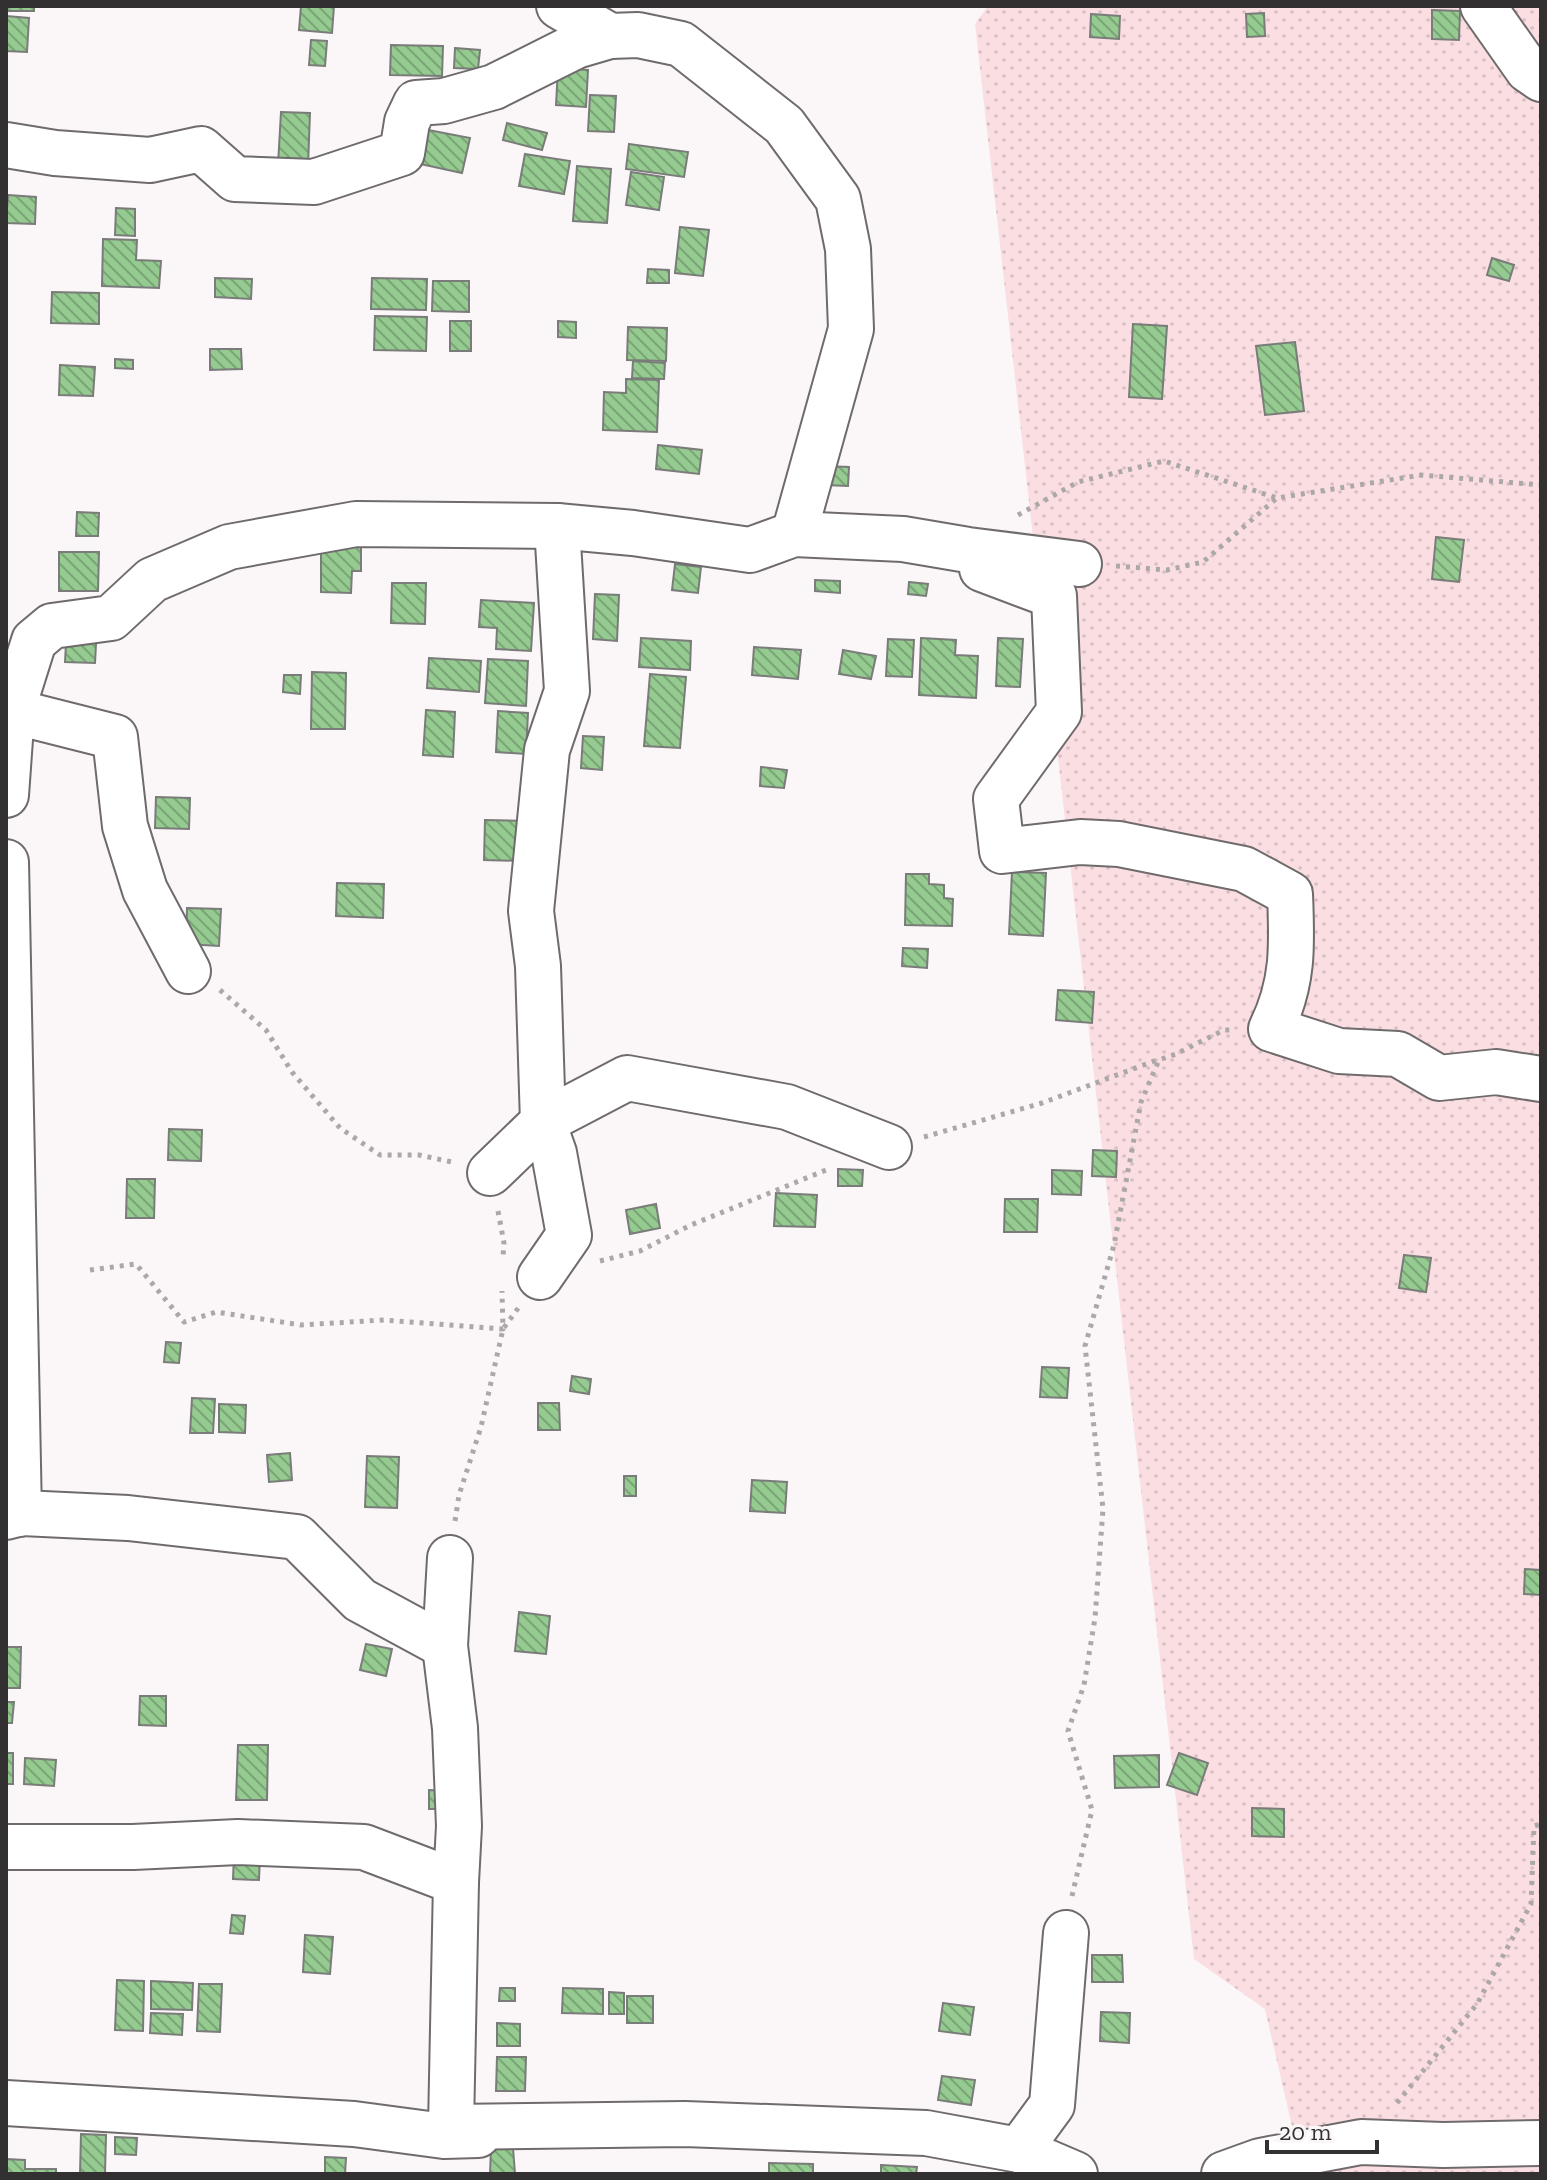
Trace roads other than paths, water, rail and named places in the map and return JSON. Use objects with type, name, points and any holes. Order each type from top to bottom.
[{"type":"street","points":[[559,6],[610,36]]},
{"type":"street","points":[[1483,6],[1528,70],[1541,79]]},
{"type":"street","points":[[6,145],[55,153],[150,160],[201,149],[235,179],[314,182],[402,153],[407,122],[416,103],[444,101],[494,87],[576,46],[610,36],[638,35],[681,44],[784,125],[838,199],[848,249],[851,329],[794,534]]},
{"type":"street","points":[[6,795],[9,711],[34,641],[52,626],[111,618],[152,580],[229,547],[356,524],[557,526],[633,533],[750,550],[794,534],[903,539],[1079,564]]},
{"type":"street","points":[[515,1275],[569,1235],[554,1153],[543,1122],[538,966],[531,911],[547,750],[567,691],[557,526]]},
{"type":"street","points":[[903,539],[1054,596],[1059,712],[996,799],[1002,851],[1080,842],[1119,844],[1244,869],[1290,894],[1293,954],[1283,1005],[1271,1029],[1339,1051],[1398,1054],[1439,1078],[1496,1072],[1541,1079]]},
{"type":"street","points":[[9,711],[115,737],[125,826],[145,890],[188,971]]},
{"type":"street","points":[[6,862],[12,1515],[128,1518],[297,1537],[360,1600],[445,1646]]},
{"type":"street","points":[[490,1173],[543,1122],[627,1078],[787,1107],[889,1147]]},
{"type":"street","points":[[450,1558],[445,1646],[455,1728],[459,1826],[451,2127],[685,2124],[926,2133],[1019,2150],[1075,2174]]},
{"type":"street","points":[[6,1847],[133,1847],[238,1842],[364,1847],[456,1882]]},
{"type":"street","points":[[1019,2150],[1052,2105],[1066,1933]]},
{"type":"street","points":[[6,2103],[354,2124],[444,2155],[926,2133]]},
{"type":"street","points":[[1224,2174],[1260,2161],[1361,2142],[1443,2145],[1541,2143]]},
{"type":"street","points":[[1404,2174],[1411,2161],[1443,2145]]}]
